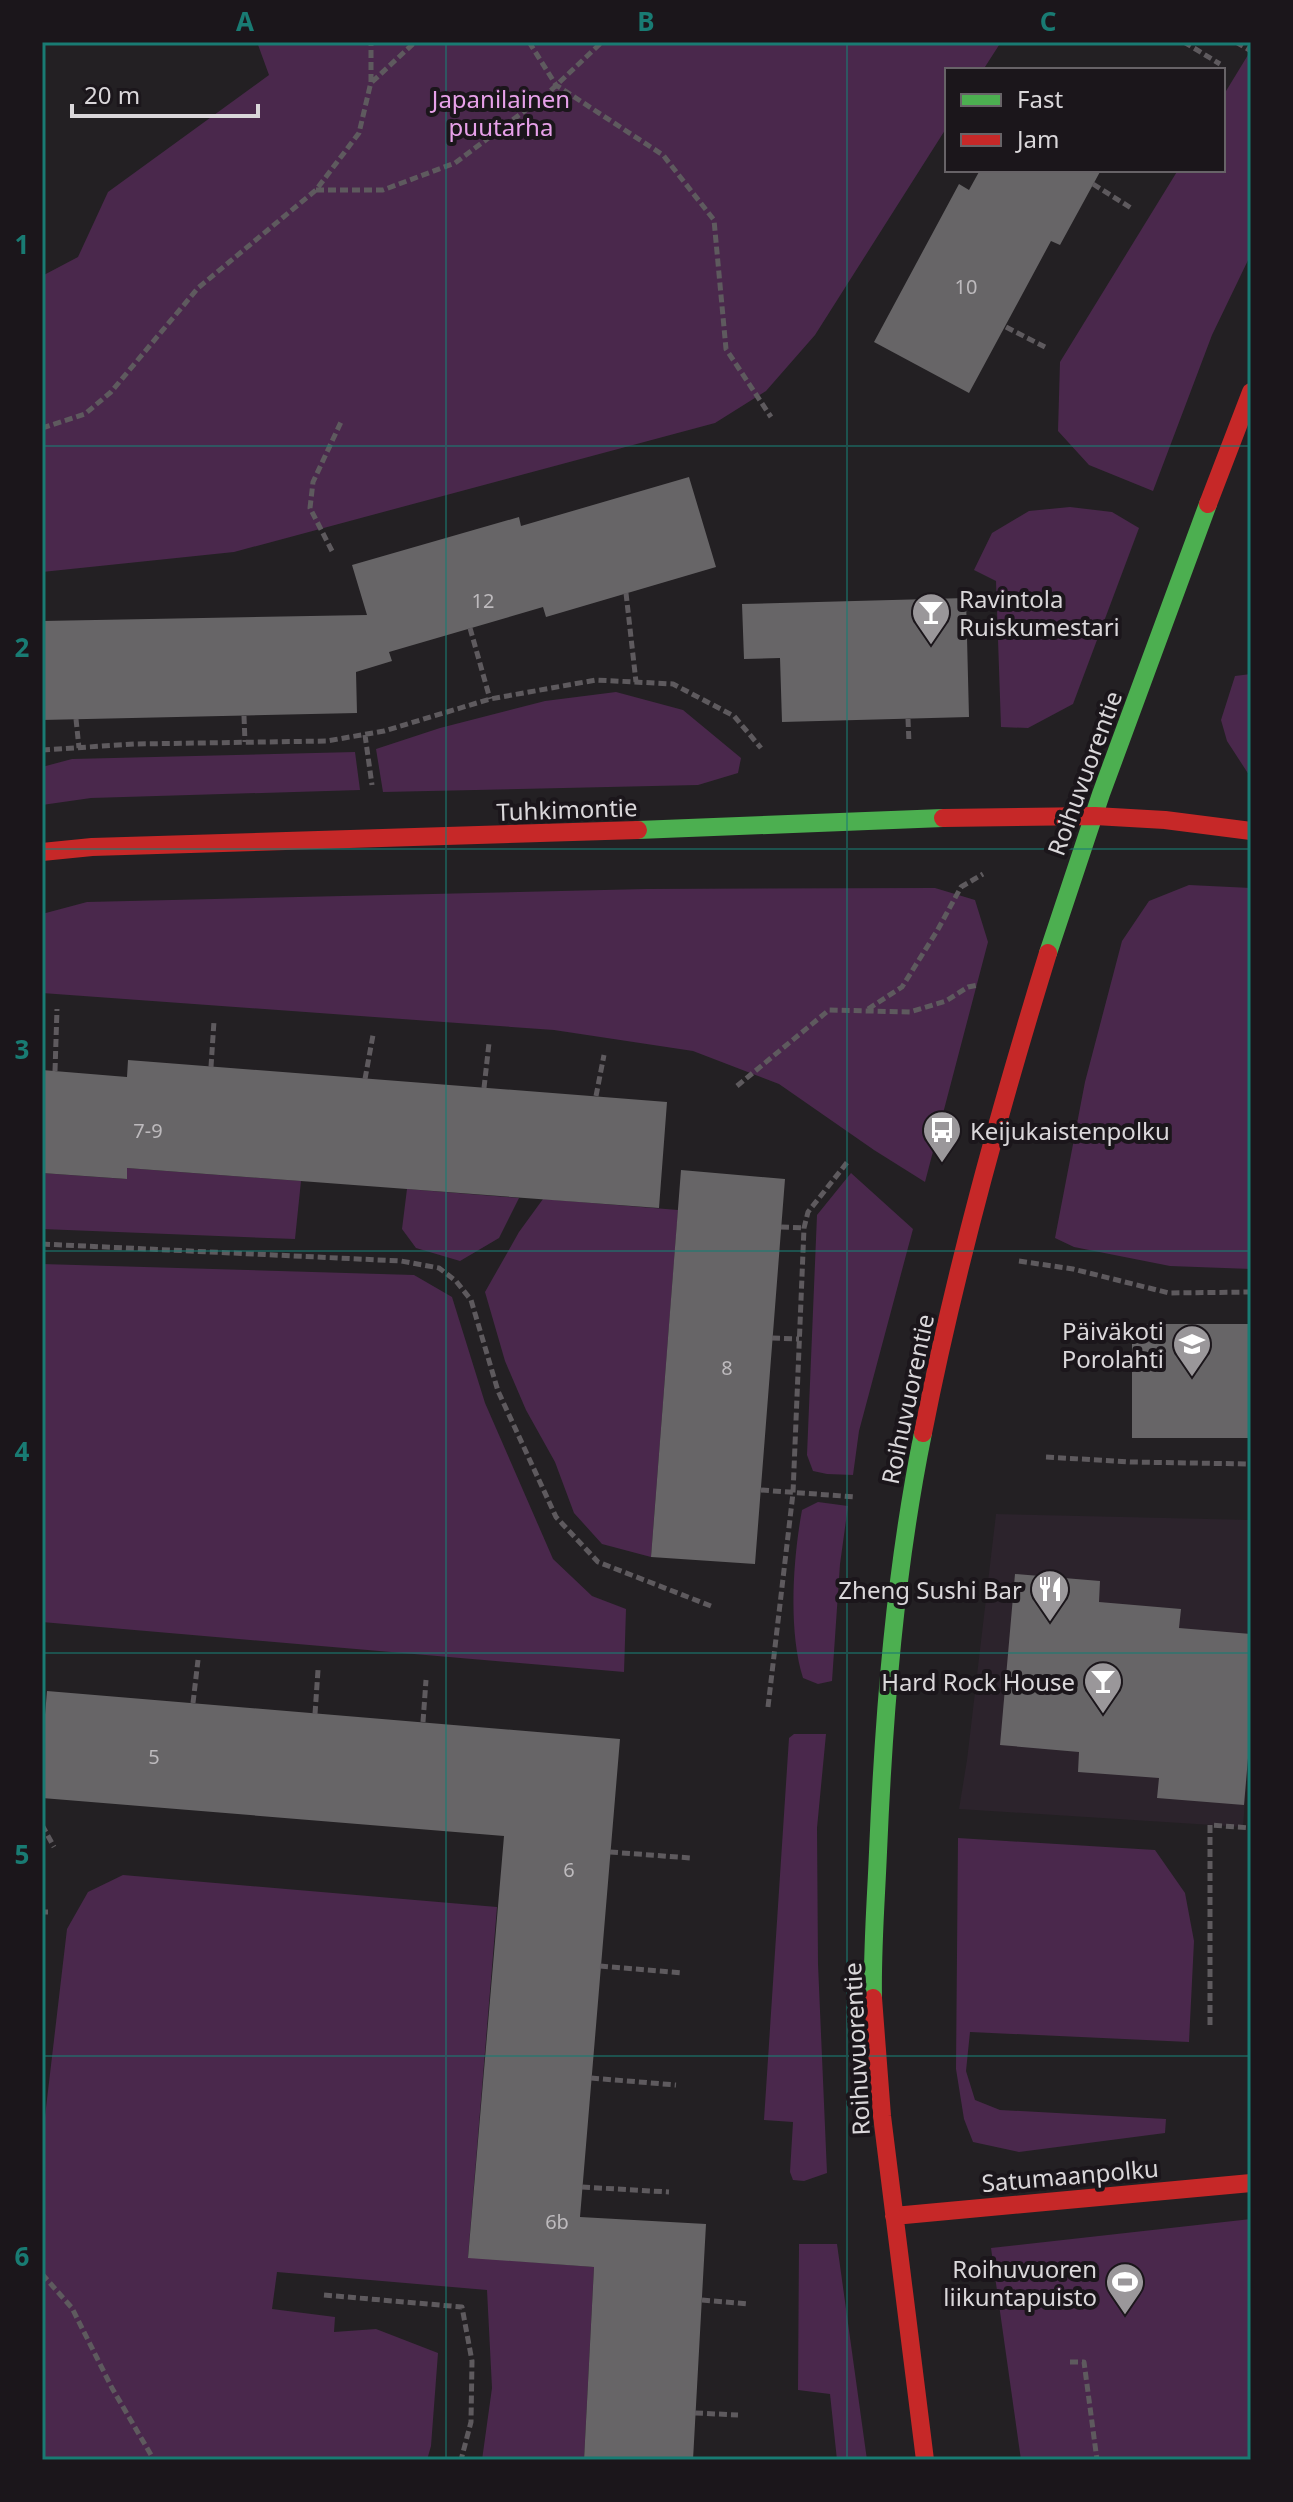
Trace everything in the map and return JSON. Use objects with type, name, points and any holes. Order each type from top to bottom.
[{"type":"main road","name":"Roihuvuorentie","points":[[925,2460],[912,2377],[881,2111],[873,2011],[881,1788],[904,1542],[931,1395],[971,1221],[1058,914],[1183,568],[1251,392]]},
{"type":"main road","points":[[1095,816],[1165,820],[1251,831]]},
{"type":"main road","name":"Tuhkimontie","points":[[42,852],[92,847],[980,817],[1095,816]]},
{"type":"main road","name":"Satumaanpolku","points":[[894,2216],[1251,2183]]},
{"type":"path","points":[[42,428],[85,414],[111,392],[198,288],[316,190],[359,133],[371,82],[371,42]]},
{"type":"path","points":[[371,82],[415,42]]},
{"type":"path","points":[[529,42],[556,85],[663,155],[714,220],[726,349],[771,417]]},
{"type":"path","points":[[316,190],[383,190],[455,163],[556,85],[602,42]]},
{"type":"path","points":[[1184,42],[1220,64]]},
{"type":"path","points":[[1236,42],[1251,51]]},
{"type":"path","points":[[1093,184],[1131,208]]},
{"type":"path","points":[[1006,327],[1045,347]]},
{"type":"path","points":[[332,551],[310,508],[313,482],[341,422]]},
{"type":"path","points":[[626,593],[636,682]]},
{"type":"path","points":[[470,628],[490,699]]},
{"type":"path","points":[[42,750],[134,744],[327,741],[384,731],[490,699],[596,680],[673,684],[734,716],[761,748]]},
{"type":"path","points":[[244,716],[245,742]]},
{"type":"path","points":[[76,719],[79,748]]},
{"type":"path","points":[[908,719],[909,743]]},
{"type":"path","points":[[365,735],[372,788]]},
{"type":"path","points":[[867,1010],[902,987],[961,887],[987,872]]},
{"type":"path","points":[[737,1086],[829,1010],[910,1012],[946,1001],[968,987],[991,983]]},
{"type":"path","points":[[55,1071],[57,1009]]},
{"type":"path","points":[[211,1067],[214,1021]]},
{"type":"path","points":[[365,1079],[373,1035]]},
{"type":"path","points":[[484,1088],[489,1043]]},
{"type":"path","points":[[596,1096],[604,1055]]},
{"type":"path","points":[[768,1707],[793,1493],[804,1228],[808,1212],[849,1160]]},
{"type":"path","points":[[781,1227],[804,1228]]},
{"type":"path","points":[[42,1244],[401,1261],[439,1268],[456,1281],[471,1300],[498,1391],[556,1517],[598,1562],[711,1606]]},
{"type":"path","points":[[1019,1261],[1073,1269],[1169,1293],[1251,1292]]},
{"type":"path","points":[[772,1338],[799,1339]]},
{"type":"path","points":[[1046,1457],[1251,1464]]},
{"type":"path","points":[[761,1490],[867,1498]]},
{"type":"path","points":[[193,1703],[198,1660]]},
{"type":"path","points":[[315,1714],[318,1670]]},
{"type":"path","points":[[423,1722],[426,1680]]},
{"type":"path","points":[[42,1825],[54,1847]]},
{"type":"path","points":[[1210,2025],[1210,1825],[1251,1828]]},
{"type":"path","points":[[610,1852],[691,1858]]},
{"type":"path","points":[[600,1966],[683,1973]]},
{"type":"path","points":[[591,2078],[676,2085]]},
{"type":"path","points":[[582,2187],[669,2192]]},
{"type":"path","points":[[42,2274],[72,2308],[112,2388],[154,2460]]},
{"type":"path","points":[[324,2295],[462,2307],[472,2361],[471,2422],[461,2460]]},
{"type":"path","points":[[702,2300],[749,2304]]},
{"type":"path","points":[[1070,2362],[1084,2362],[1097,2460]]},
{"type":"path","points":[[695,2413],[738,2415]]},
{"type":"shaded area","points":[[996,1514],[1251,1520],[1251,1723],[1243,1827],[959,1809]]},
{"type":"green space","name":"Japanilainen puutarha","points":[[257,42],[1001,42],[984,68],[945,68],[945,130],[815,335],[766,391],[715,423],[234,552],[42,572],[42,276],[78,257],[108,192],[269,75]]},
{"type":"green space","points":[[1251,50],[1251,254],[1212,335],[1153,491],[1089,465],[1058,431],[1060,362],[1177,172],[1225,172],[1225,93]]},
{"type":"green space","points":[[1070,507],[1112,512],[1139,528],[1073,704],[1028,728],[1001,727],[996,581],[974,570],[992,533],[1029,511]]},
{"type":"green space","points":[[1251,674],[1251,778],[1227,741],[1221,720],[1235,676]]},
{"type":"green space","points":[[616,692],[683,710],[741,758],[738,773],[698,785],[383,792],[376,749],[440,728],[545,701]]},
{"type":"green space","points":[[355,752],[360,790],[91,798],[42,805],[42,767],[72,759]]},
{"type":"green space","points":[[1189,885],[1251,888],[1251,1269],[1170,1266],[1074,1247],[1055,1238],[1085,1082],[1122,941],[1149,901]]},
{"type":"green space","points":[[935,888],[975,900],[988,942],[925,1182],[779,1084],[693,1051],[554,1030],[42,993],[42,914],[87,902],[646,889]]},
{"type":"green space","points":[[127,1168],[301,1181],[295,1239],[42,1229],[42,1173],[126,1179]]},
{"type":"green space","points":[[851,1173],[913,1229],[859,1431],[853,1475],[813,1471],[807,1455],[817,1215]]},
{"type":"green space","points":[[407,1189],[519,1198],[499,1238],[460,1261],[416,1248],[402,1229]]},
{"type":"green space","points":[[543,1199],[678,1210],[651,1557],[602,1544],[574,1513],[555,1462],[526,1410],[505,1361],[485,1292],[519,1232]]},
{"type":"green space","points":[[42,1264],[414,1275],[452,1297],[485,1403],[553,1559],[592,1596],[626,1609],[624,1672],[42,1622]]},
{"type":"green space","points":[[818,1502],[848,1506],[840,1564],[832,1681],[818,1684],[803,1678],[795,1638],[794,1594],[802,1510]]},
{"type":"green space","points":[[794,1734],[826,1734],[817,1828],[818,1964],[827,2173],[804,2181],[793,2180],[790,2172],[793,2122],[764,2120],[789,1738]]},
{"type":"green space","points":[[958,1838],[1155,1850],[1185,1893],[1194,1941],[1189,2042],[970,2032],[966,2071],[975,2100],[1000,2110],[1166,2119],[1165,2133],[1019,2152],[973,2142],[964,2119],[956,2069]]},
{"type":"green space","points":[[123,1875],[497,1907],[468,2257],[594,2267],[584,2460],[482,2460],[492,2388],[487,2290],[277,2272],[272,2309],[335,2317],[334,2332],[376,2329],[438,2353],[431,2446],[427,2460],[42,2460],[42,2142],[67,1929],[88,1892]]},
{"type":"green space","name":"Roihuvuoren liikuntapuisto","points":[[1251,2219],[1251,2460],[1021,2460],[991,2248]]},
{"type":"green space","points":[[799,2244],[837,2244],[867,2460],[837,2460],[830,2394],[798,2390]]},
{"type":"building","points":[[979,172],[1100,172],[1060,245],[1051,241],[969,393],[874,342],[959,184],[969,190]]},
{"type":"building","points":[[689,477],[716,567],[546,617],[543,607],[389,652],[392,661],[356,672],[357,713],[42,720],[42,621],[367,615],[352,565],[519,517],[521,526]]},
{"type":"building","points":[[966,598],[969,717],[782,722],[780,658],[744,659],[742,604]]},
{"type":"building","points":[[128,1060],[667,1102],[659,1208],[127,1168],[127,1179],[42,1173],[42,1070],[127,1077]]},
{"type":"building","points":[[681,1170],[785,1179],[755,1564],[651,1557]]},
{"type":"building","name":"Päiväkoti Porolahti","points":[[1132,1324],[1251,1324],[1251,1438],[1132,1438]]},
{"type":"building","points":[[1015,1574],[1100,1581],[1099,1602],[1181,1609],[1179,1628],[1251,1634],[1251,1723],[1244,1805],[1157,1798],[1159,1778],[1078,1772],[1079,1752],[1000,1745]]},
{"type":"building","points":[[47,1691],[620,1739],[580,2217],[706,2224],[693,2460],[584,2460],[594,2267],[468,2258],[504,1836],[42,1798]]},
{"type":"traffic: fast","points":[[1048,953],[1101,794],[1208,504]]},
{"type":"traffic: fast","points":[[638,830],[943,818]]},
{"type":"traffic: fast","points":[[873,1998],[887,1694],[905,1537],[923,1433]]},
{"type":"traffic: jam","points":[[1208,504],[1251,392]]},
{"type":"traffic: jam","points":[[943,818],[1095,816],[1165,820],[1251,831]]},
{"type":"traffic: jam","points":[[42,852],[92,847],[638,830]]},
{"type":"traffic: jam","points":[[923,1433],[979,1192],[1048,953]]},
{"type":"traffic: jam","points":[[873,1998],[882,2116],[925,2460]]},
{"type":"traffic: jam","points":[[894,2216],[1251,2183]]},
{"type":"place","name":"Ravintola Ruiskumestari","points":[[931,646]]},
{"type":"place","name":"Keijukaistenpolku","points":[[942,1164]]},
{"type":"place","name":"Päiväkoti Porolahti","points":[[1192,1378]]},
{"type":"place","name":"Zheng Sushi Bar","points":[[1050,1623]]},
{"type":"place","name":"Hard Rock House","points":[[1103,1715]]},
{"type":"place","name":"Roihuvuoren liikuntapuisto","points":[[1125,2316]]}]
